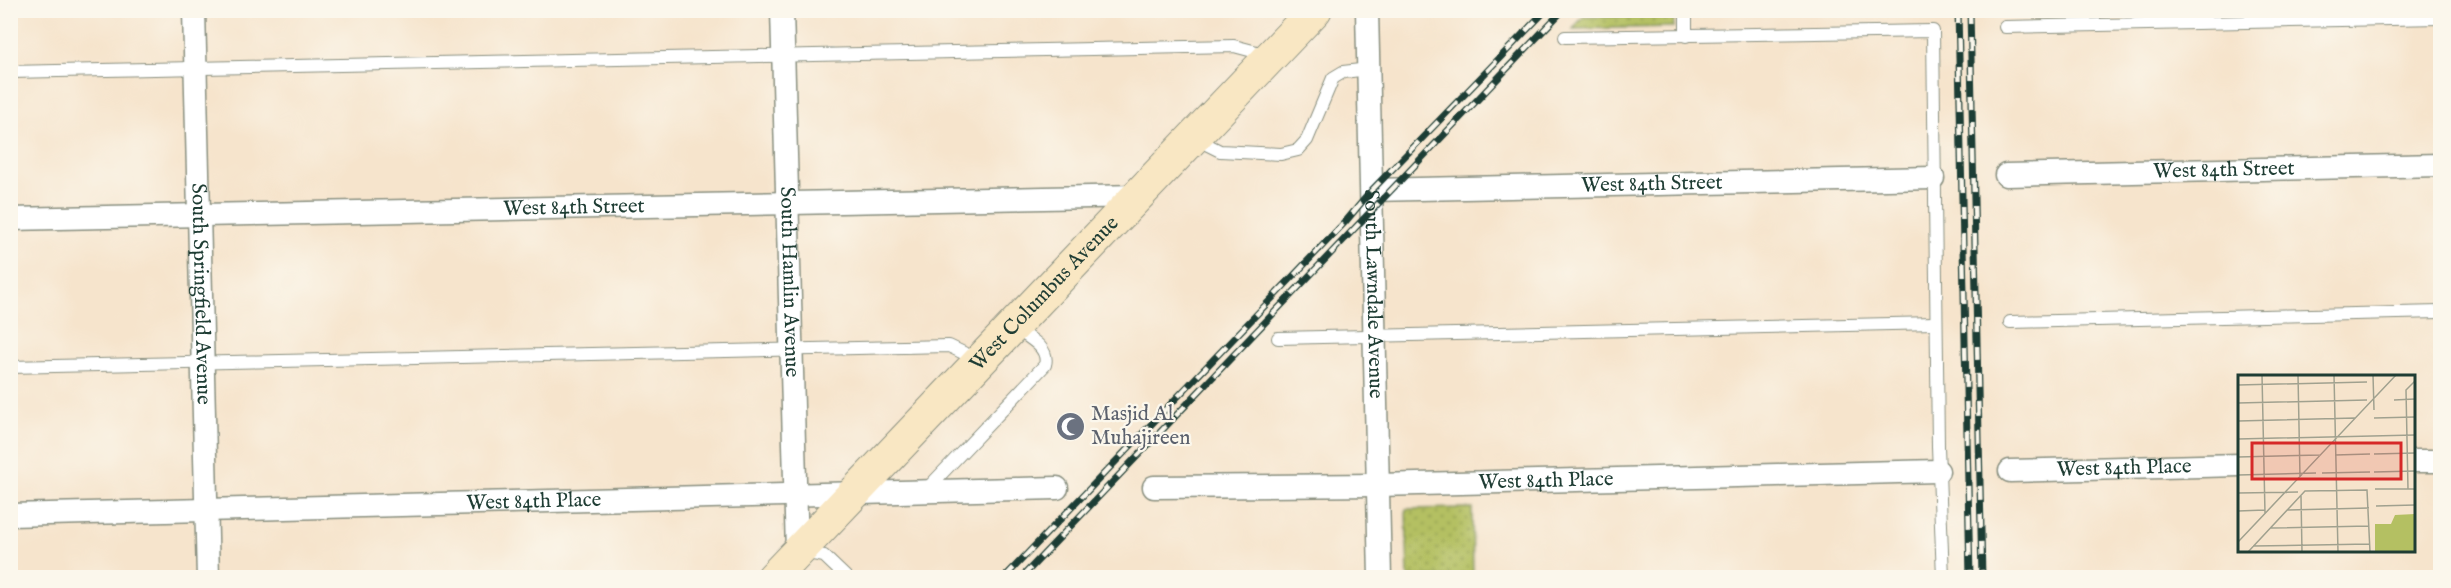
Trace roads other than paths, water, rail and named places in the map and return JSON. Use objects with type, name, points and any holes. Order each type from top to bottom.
[{"type":"main road","name":"West Columbus Avenue","points":[[773,578],[1315,10]]},
{"type":"street","name":"South Springfield Avenue","points":[[194,10],[208,578]]},
{"type":"street","name":"South Hamlin Avenue","points":[[782,10],[797,552]]},
{"type":"street","name":"South Lawndale Avenue","points":[[1372,15],[1369,69],[1380,578]]},
{"type":"street","name":"West 84th Street","points":[[2006,175],[2440,165]]},
{"type":"street","name":"West 84th Street","points":[[1372,190],[1933,178]]},
{"type":"street","name":"West 84th Street","points":[[10,219],[1138,196]]},
{"type":"street","points":[[2415,461],[2440,460]]},
{"type":"street","name":"West 84th Place","points":[[2010,471],[2238,465]]},
{"type":"street","name":"West 84th Place","points":[[1154,486],[1378,485],[1938,471]]},
{"type":"street","name":"West 84th Place","points":[[10,515],[1057,488]]},
{"type":"lane","points":[[1686,10],[1686,36]]},
{"type":"lane","points":[[2005,27],[2440,18]]},
{"type":"lane","points":[[1565,37],[1933,31],[1935,323],[1943,578]]},
{"type":"lane","points":[[10,72],[1234,46],[1271,56]]},
{"type":"lane","points":[[1193,138],[1220,151],[1281,154],[1298,150],[1307,140],[1333,78],[1342,72],[1369,69]]},
{"type":"lane","points":[[2010,322],[2440,312]]},
{"type":"lane","points":[[1278,338],[1935,323]]},
{"type":"lane","points":[[924,492],[1045,365],[1047,359],[1042,348],[1013,326]]},
{"type":"lane","points":[[10,367],[949,345],[980,361]]},
{"type":"lane","points":[[797,552],[824,556],[847,578]]},
{"type":"railway","points":[[1004,578],[1546,10]]},
{"type":"railway","points":[[1021,578],[1563,10]]},
{"type":"railway","points":[[1958,10],[1970,578]]},
{"type":"railway","points":[[1970,10],[1982,578]]},
{"type":"place","name":"Masjid Al Muhajireen","points":[[1070,426]]}]
